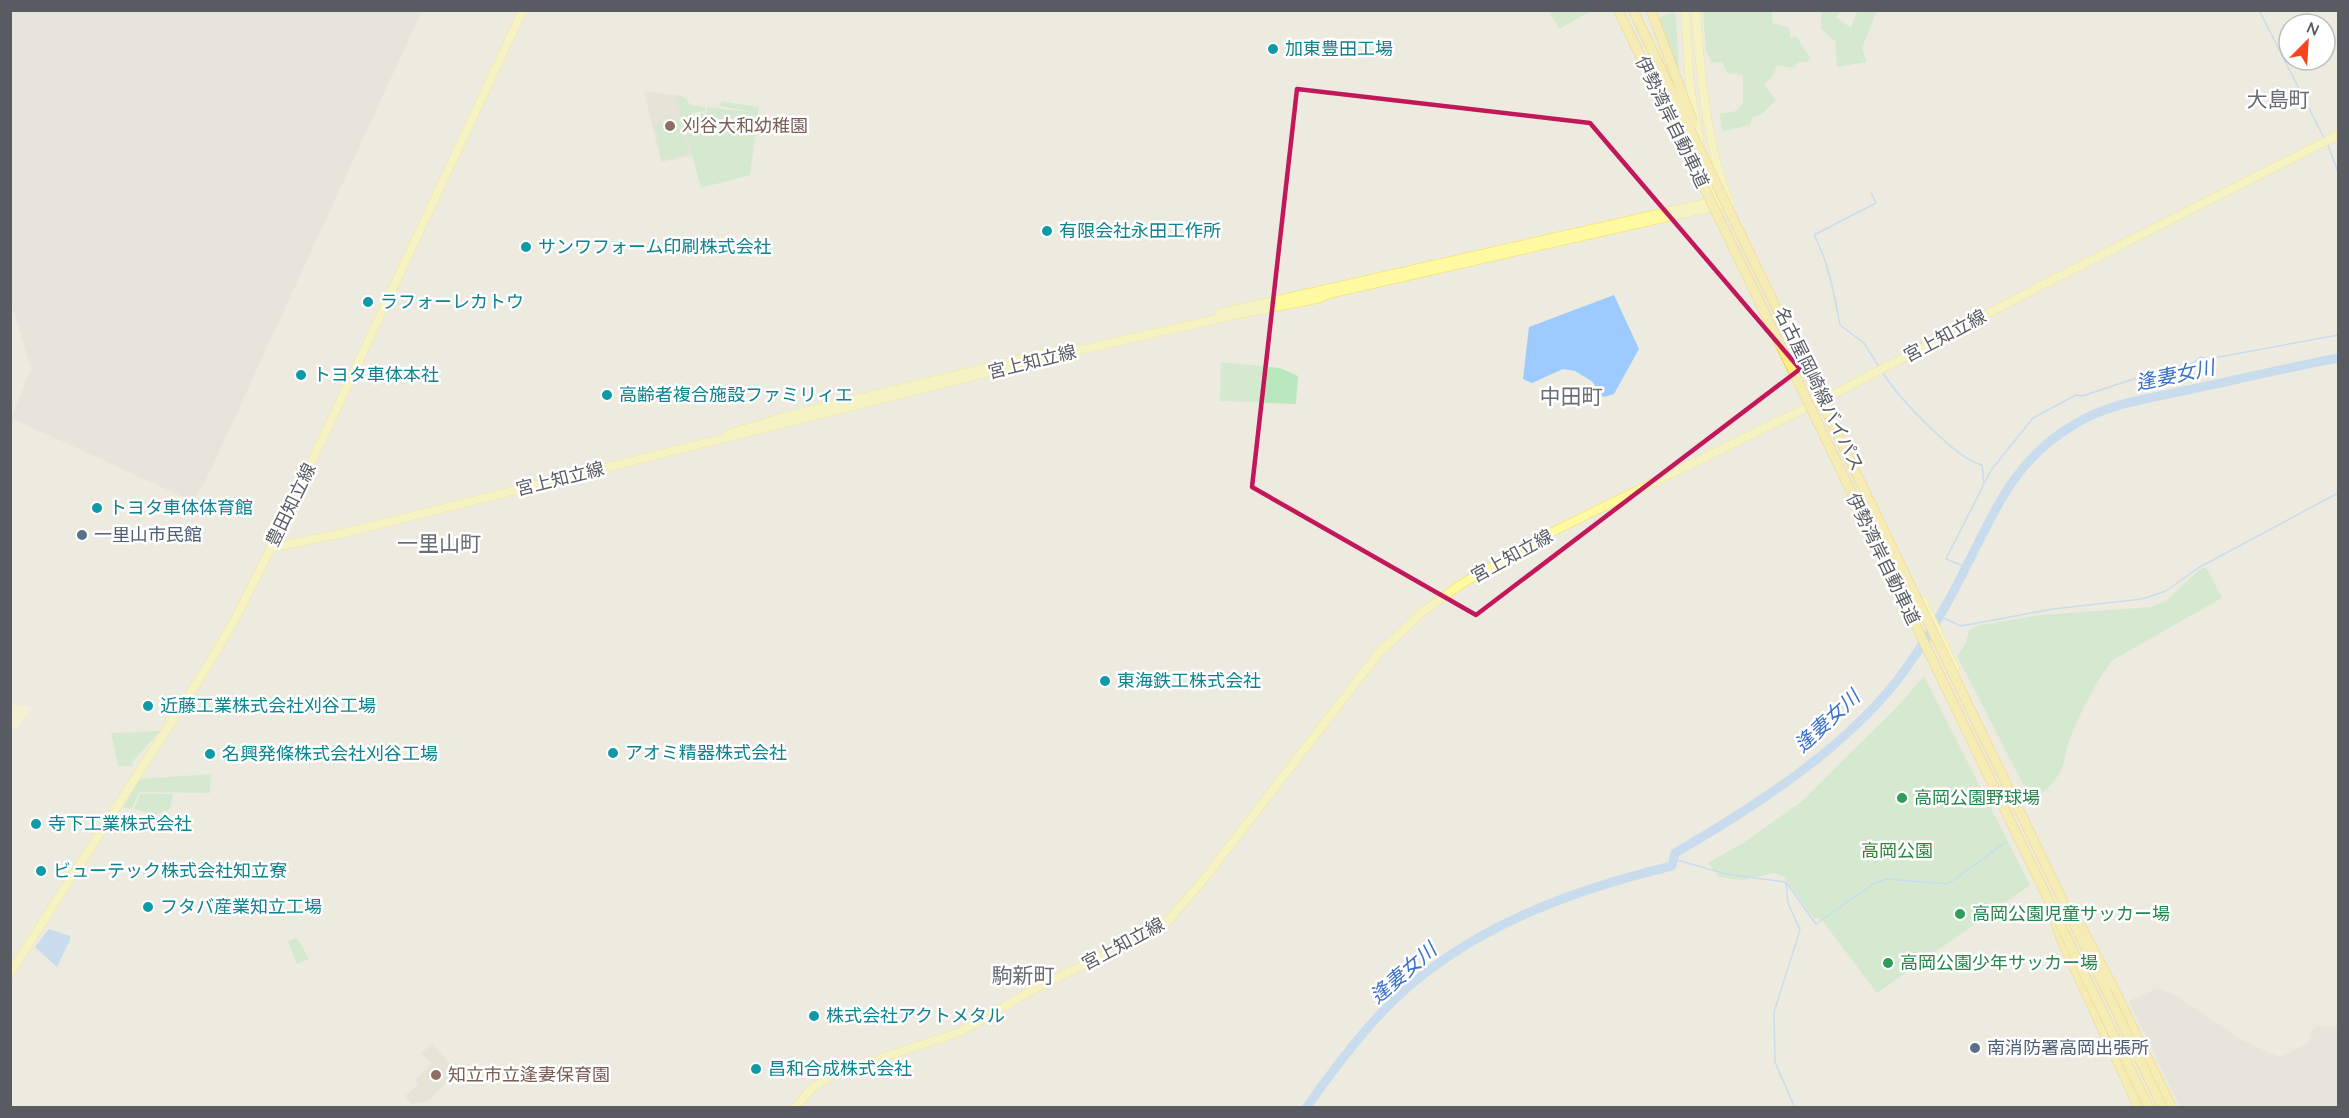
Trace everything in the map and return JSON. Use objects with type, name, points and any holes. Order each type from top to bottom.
[{"type":"highway","name":"伊勢湾岸自動車道","points":[[1618,10],[2149,1107]]},
{"type":"highway","name":"伊勢湾岸自動車道","points":[[1633,10],[1675,88],[1711,171],[2052,882],[2165,1107]]},
{"type":"highway","points":[[1651,10],[1675,88]]},
{"type":"highway","points":[[2052,882],[2069,905],[2172,1107]]},
{"type":"highway","points":[[2046,895],[2061,939],[2139,1107]]},
{"type":"main road","name":"豊田知立線","points":[[10,973],[205,670],[234,621],[523,10]]},
{"type":"main road","name":"名古屋岡崎線バイパス","points":[[1685,10],[1692,110],[1716,204],[1859,501],[1933,667],[2014,819],[2149,1107]]},
{"type":"main road","name":"名古屋岡崎線バイパス","points":[[1696,10],[1706,108],[1719,171],[1728,199],[2165,1107]]},
{"type":"main road","name":"宮上知立線","points":[[795,1107],[811,1089],[836,1073],[960,1032],[1036,988],[1161,926],[1178,912],[1377,656],[1395,636],[1428,607],[1460,585],[1542,537],[1862,380],[2056,278],[2338,135]]},
{"type":"main road","name":"宮上知立線","points":[[270,548],[337,534],[343,530],[465,498],[726,435],[784,417],[1030,357],[1328,287],[1716,204],[1728,199]]},
{"type":"highlighted area","points":[[1297,89],[1590,123],[1800,369],[1476,615],[1252,487]]},
{"type":"shaded area","points":[[11,11],[422,11],[206,480],[192,501],[11,418],[31,369],[11,302]]},
{"type":"shaded area","name":"刈谷大和幼稚園","points":[[644,91],[683,96],[693,156],[661,162]]},
{"type":"shaded area","points":[[2157,988],[2177,996],[2246,1042],[2280,1057],[2309,1043],[2311,1030],[2318,1026],[2338,1027],[2338,1107],[2180,1107],[2129,1001]]},
{"type":"shaded area","name":"知立市立逢妻保育園","points":[[432,1044],[457,1071],[428,1101],[411,1104],[405,1096],[418,1085],[415,1080],[432,1064],[421,1053]]},
{"type":"green space","points":[[1549,10],[1593,10],[1559,29],[1549,11]]},
{"type":"green space","points":[[1703,11],[1772,11],[1773,23],[1790,28],[1790,38],[1796,36],[1811,59],[1798,62],[1794,68],[1777,65],[1774,74],[1764,85],[1776,100],[1762,114],[1753,117],[1750,125],[1722,132],[1720,114],[1736,111],[1743,103],[1743,75],[1727,73],[1722,62],[1711,63],[1706,53]]},
{"type":"green space","points":[[1821,11],[1841,11],[1836,17],[1851,28],[1857,11],[1875,11],[1862,48],[1867,62],[1837,67],[1835,41],[1821,29]]},
{"type":"green space","points":[[1673,12],[1676,15],[1679,75],[1658,18]]},
{"type":"green space","points":[[676,97],[686,98],[690,105],[705,107],[706,111],[692,113],[692,115],[707,113],[707,107],[751,112],[720,106],[721,101],[759,107],[750,175],[701,188]]},
{"type":"green space","points":[[679,120],[689,154],[662,160],[655,126]]},
{"type":"green space","points":[[1221,362],[1280,368],[1298,376],[1296,404],[1220,401]]},
{"type":"green space","points":[[2206,567],[2222,598],[2113,660],[2083,709],[2069,741],[2058,776],[2043,792],[2030,798],[1957,656],[1966,643],[1969,630],[1976,626],[2041,615],[2151,607],[2166,601],[2199,570]]},
{"type":"green space","name":"高岡公園","points":[[1924,676],[2030,885],[1877,993],[1824,923],[1819,918],[1814,918],[1783,876],[1774,873],[1743,880],[1719,877],[1708,863],[1743,843],[1801,802],[1896,708]]},
{"type":"green space","points":[[160,731],[133,761],[133,766],[118,766],[111,733]]},
{"type":"green space","points":[[211,774],[210,793],[139,792],[132,809],[123,807],[140,779]]},
{"type":"green space","points":[[140,794],[173,794],[170,809],[156,815],[134,809]]},
{"type":"green space","points":[[297,938],[309,959],[297,964],[288,941]]},
{"type":"sand","points":[[10,704],[32,709],[17,728],[12,730]]},
{"type":"water","points":[[1614,295],[1639,349],[1614,394],[1604,397],[1599,394],[1593,382],[1575,371],[1563,369],[1532,383],[1523,379],[1529,327]]},
{"type":"water","points":[[49,929],[70,936],[57,967],[35,947]]},
{"type":"waterway","points":[[2259,10],[2324,138]]},
{"type":"waterway","points":[[2328,145],[2338,172]]},
{"type":"waterway","points":[[1871,193],[1876,203],[1814,235],[1827,268],[1840,325],[1864,343],[1879,367]]},
{"type":"waterway","points":[[1985,482],[1992,469],[2033,418],[2076,395],[2082,396],[2146,375],[2193,363],[2200,357],[2208,359],[2338,335]]},
{"type":"waterway","name":"逢妻女川","points":[[1306,1108],[1334,1069],[1386,1008],[1448,956],[1482,935],[1556,901],[1672,866],[1675,853],[1770,794],[1831,747],[1859,722],[1885,695],[1924,642],[2010,486],[2022,469],[2054,438],[2087,417],[2128,403],[2338,358]]},
{"type":"waterway","points":[[1883,373],[1914,411],[1943,440],[1971,461],[1982,465],[1984,484],[1946,559],[1966,567]]},
{"type":"waterway","points":[[1939,616],[1961,626],[2053,609],[2142,599],[2166,591],[2198,568],[2338,493]]},
{"type":"waterway","points":[[1672,866],[1677,860],[1726,874],[1786,882],[1816,924],[1873,884],[1887,879],[1948,884],[2006,842]]},
{"type":"waterway","points":[[1786,883],[1788,903],[1800,930],[1774,1012],[1775,1062],[1795,1108]]},
{"type":"place","name":"加東豊田工場","points":[[1273,49]]},
{"type":"place","name":"刈谷大和幼稚園","points":[[670,126]]},
{"type":"place","name":"有限会社永田工作所","points":[[1047,231]]},
{"type":"place","name":"サンワフォーム印刷株式会社","points":[[526,247]]},
{"type":"place","name":"ラフォーレカトウ","points":[[368,302]]},
{"type":"place","name":"トヨタ車体本社","points":[[301,375]]},
{"type":"place","name":"高齢者複合施設ファミリィエ","points":[[607,395]]},
{"type":"place","name":"トヨタ車体体育館","points":[[97,508]]},
{"type":"place","name":"一里山市民館","points":[[82,535]]},
{"type":"place","name":"東海鉄工株式会社","points":[[1105,681]]},
{"type":"place","name":"近藤工業株式会社刈谷工場","points":[[148,706]]},
{"type":"place","name":"アオミ精器株式会社","points":[[613,753]]},
{"type":"place","name":"名興発條株式会社刈谷工場","points":[[210,754]]},
{"type":"place","name":"高岡公園野球場","points":[[1902,798]]},
{"type":"place","name":"寺下工業株式会社","points":[[36,824]]},
{"type":"place","name":"ビューテック株式会社知立寮","points":[[41,871]]},
{"type":"place","name":"フタバ産業知立工場","points":[[148,907]]},
{"type":"place","name":"高岡公園児童サッカー場","points":[[1960,914]]},
{"type":"place","name":"高岡公園少年サッカー場","points":[[1888,963]]},
{"type":"place","name":"株式会社アクトメタル","points":[[814,1016]]},
{"type":"place","name":"南消防署高岡出張所","points":[[1975,1048]]},
{"type":"place","name":"昌和合成株式会社","points":[[756,1069]]},
{"type":"place","name":"知立市立逢妻保育園","points":[[436,1075]]},
{"type":"district","name":"大島町","points":[[2278,100]]},
{"type":"district","name":"中田町","points":[[1571,397]]},
{"type":"district","name":"一里山町","points":[[439,544]]},
{"type":"district","name":"駒新町","points":[[1023,976]]}]
